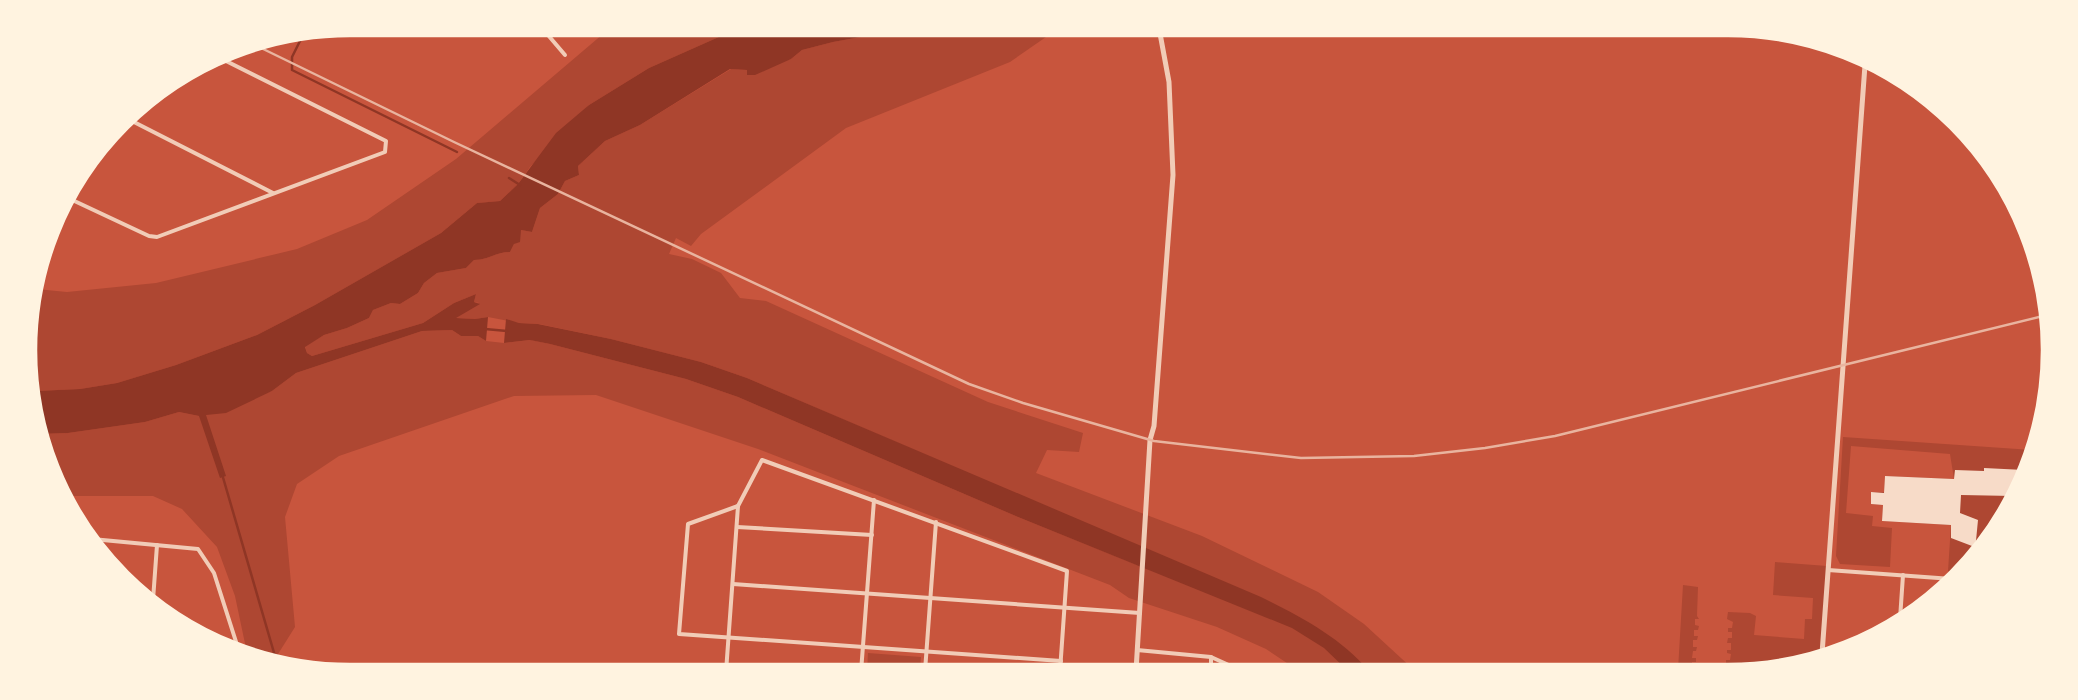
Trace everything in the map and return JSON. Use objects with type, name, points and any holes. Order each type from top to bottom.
[{"type":"street","points":[[549,36],[565,55]]},
{"type":"street","points":[[1136,664],[1150,440],[1154,426],[1173,175],[1169,82],[1160,36]]},
{"type":"street","points":[[74,201],[148,236],[157,237],[273,192],[385,152],[386,141],[227,61]]},
{"type":"street","points":[[1822,649],[1864,67]]},
{"type":"street","points":[[134,122],[273,192]]},
{"type":"street","points":[[727,664],[738,506],[762,460],[936,522],[1067,572],[1061,664]]},
{"type":"street","points":[[862,664],[874,500]]},
{"type":"street","points":[[738,506],[688,524],[679,634],[1061,661]]},
{"type":"street","points":[[925,664],[936,522]]},
{"type":"street","points":[[737,527],[872,536]]},
{"type":"street","points":[[100,540],[198,549],[214,573],[236,642]]},
{"type":"street","points":[[153,594],[156,544]]},
{"type":"street","points":[[1828,570],[1943,578]]},
{"type":"street","points":[[1901,612],[1903,575]]},
{"type":"street","points":[[733,584],[1140,612]]},
{"type":"street","points":[[1137,650],[1211,657],[1226,664]]},
{"type":"street","points":[[1210,664],[1211,657]]},
{"type":"shaded area","points":[[601,36],[721,36],[649,68],[589,105],[530,167],[518,184],[500,201],[477,203],[441,233],[315,305],[257,335],[176,365],[117,383],[80,389],[39,391],[36,350],[42,290],[67,292],[156,283],[297,249],[367,220],[456,159]]},
{"type":"shaded area","points":[[721,36],[866,36],[802,50],[791,59],[755,75],[747,75],[747,70],[730,69],[640,125],[605,141],[578,166],[579,175],[565,181],[558,194],[540,208],[532,232],[521,230],[520,242],[514,244],[510,252],[474,260],[466,268],[437,273],[424,283],[418,293],[400,304],[391,303],[373,310],[369,318],[347,328],[324,335],[305,347],[307,353],[312,356],[423,323],[454,303],[476,294],[474,302],[480,304],[456,318],[475,319],[488,317],[486,341],[478,336],[461,336],[452,330],[422,331],[296,373],[272,391],[226,413],[206,415],[226,476],[220,478],[199,416],[179,412],[145,422],[68,433],[48,434],[39,391],[80,389],[117,383],[176,365],[257,335],[315,305],[441,233],[477,203],[500,201],[518,184],[556,133],[589,105],[649,68]]},
{"type":"shaded area","points":[[866,36],[1047,36],[1010,62],[846,128],[701,234],[691,246],[676,238],[669,254],[692,259],[721,273],[740,298],[766,301],[988,402],[1083,433],[1079,452],[1047,450],[1036,473],[1202,536],[1318,592],[1364,624],[1407,664],[1288,664],[1266,649],[1217,627],[1129,598],[1110,585],[758,449],[596,395],[514,396],[339,456],[297,484],[285,517],[295,627],[277,655],[245,646],[235,596],[217,547],[182,509],[153,496],[72,496],[60,470],[48,434],[68,433],[145,422],[179,412],[199,416],[272,391],[296,373],[422,331],[452,330],[461,336],[478,336],[486,341],[504,343],[531,340],[686,379],[738,397],[1018,517],[1137,565],[1138,546],[747,378],[701,362],[611,339],[539,324],[519,323],[488,317],[475,319],[455,318],[479,303],[474,302],[476,294],[454,303],[423,323],[312,356],[307,353],[305,346],[324,335],[347,328],[369,318],[373,310],[391,303],[400,304],[418,293],[424,283],[437,273],[466,268],[474,260],[510,252],[521,230],[532,232],[540,208],[558,194],[565,181],[579,175],[578,166],[605,141],[640,125],[731,69],[747,70],[791,59],[802,50]]},
{"type":"shaded area","points":[[506,319],[611,339],[701,362],[747,378],[1261,597],[1305,620],[1333,638],[1363,664],[1341,664],[1324,648],[1292,628],[1018,517],[738,397],[686,379],[550,344],[530,340],[504,343]]},
{"type":"shaded area","points":[[1843,437],[2025,450],[2000,507],[1977,541],[1951,571],[1948,571],[1951,525],[1882,521],[1883,505],[1871,504],[1871,492],[1884,492],[1885,476],[1954,479],[1950,454],[1851,446],[1846,513],[1873,516],[1872,526],[1892,528],[1890,567],[1840,564],[1836,556]]},
{"type":"shaded area","points":[[1775,562],[1827,566],[1820,650],[1789,658],[1726,664],[1726,660],[1730,660],[1731,654],[1727,653],[1727,650],[1731,650],[1731,643],[1727,643],[1728,638],[1732,638],[1732,632],[1728,632],[1728,628],[1732,628],[1733,622],[1727,619],[1728,612],[1750,613],[1756,616],[1754,635],[1804,639],[1805,619],[1812,619],[1813,598],[1773,595]]},
{"type":"shaded area","points":[[1683,585],[1698,587],[1697,616],[1699,619],[1695,619],[1695,625],[1699,626],[1698,630],[1694,630],[1694,636],[1698,636],[1697,640],[1693,640],[1693,647],[1697,647],[1696,651],[1693,651],[1692,658],[1696,658],[1696,662],[1692,662],[1692,664],[1678,664]]},
{"type":"shaded area","points":[[868,653],[921,657],[920,664],[867,664]]},
{"type":"building","points":[[1984,468],[2018,470],[2006,496],[1961,495],[1960,513],[1978,520],[1976,542],[1972,547],[1951,538],[1951,525],[1882,521],[1883,505],[1871,504],[1871,492],[1884,493],[1885,476],[1954,479],[1955,470],[1984,471]]},
{"type":"waterway","points":[[300,40],[292,57],[292,70],[457,152]]},
{"type":"waterway","points":[[509,178],[520,185]]},
{"type":"waterway","points":[[485,329],[507,331]]},
{"type":"waterway","points":[[222,474],[274,654]]},
{"type":"railway","points":[[263,49],[454,142],[969,384],[1023,403],[1154,441],[1301,458],[1414,456],[1485,448],[1555,436],[2040,317]]}]
